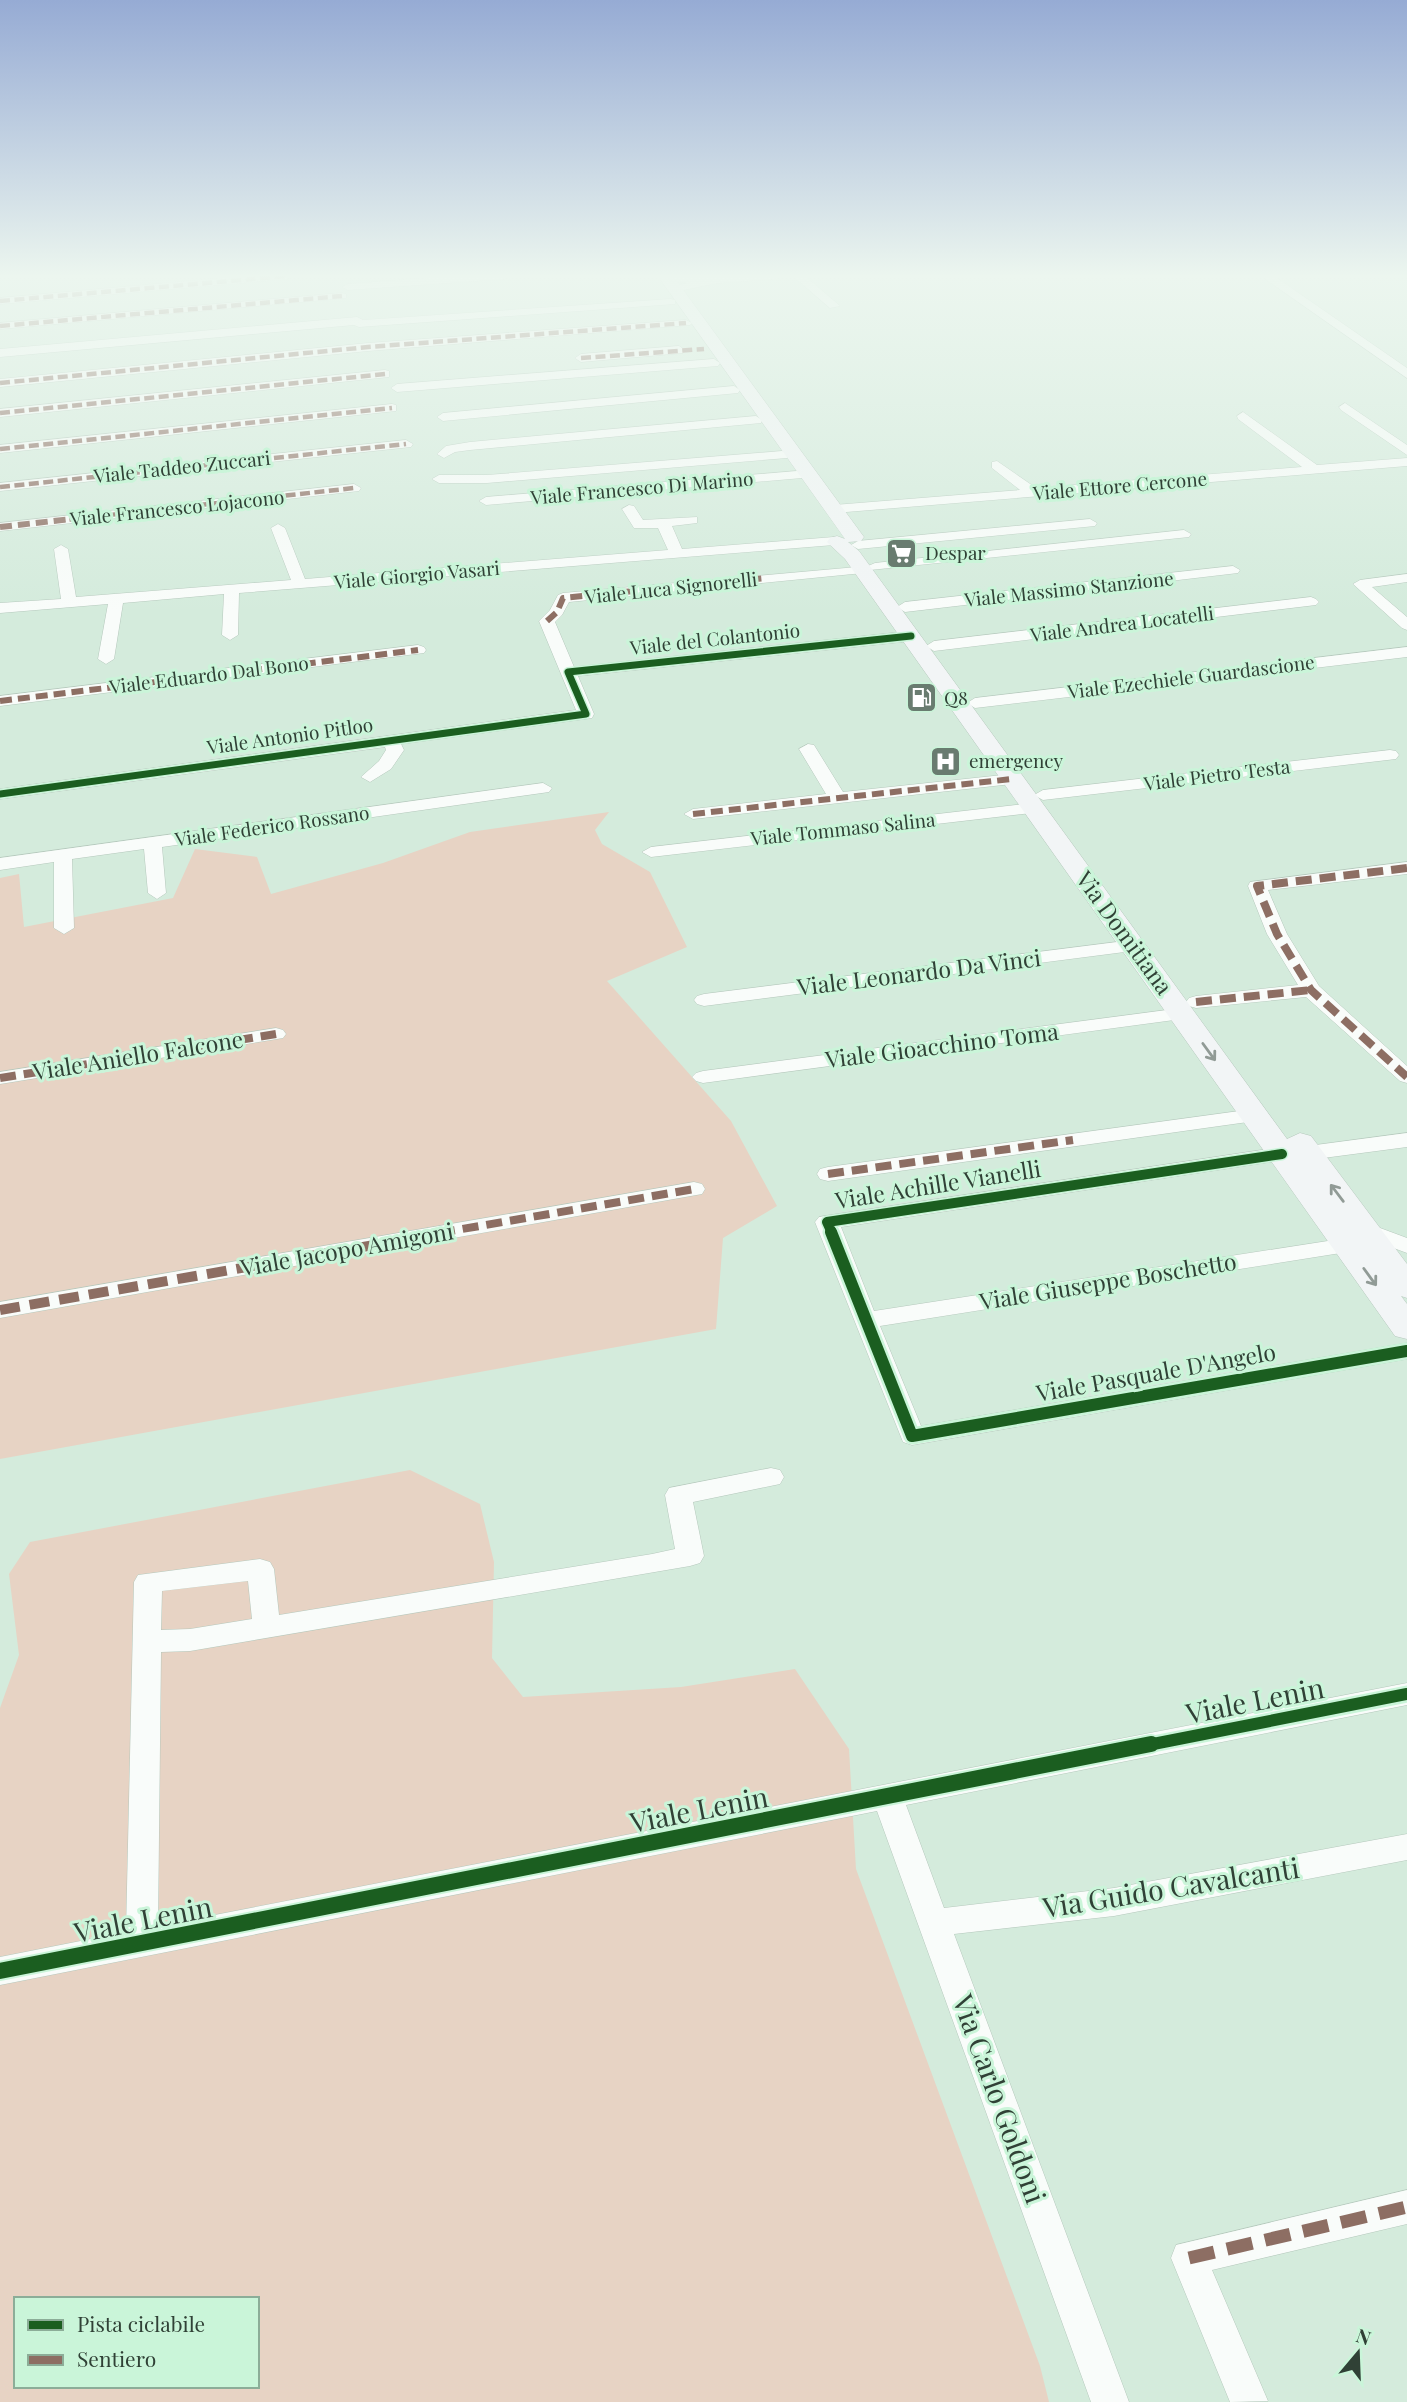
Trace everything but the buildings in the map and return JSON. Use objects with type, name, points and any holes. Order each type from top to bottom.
[{"type":"main road","name":"Via Domitiana","points":[[740,388],[922,641],[1012,779],[1039,802],[1356,1237],[1407,1328]]},
{"type":"main road","name":"Via Domitiana","points":[[734,390],[831,521],[905,607],[922,641],[975,703],[1133,947],[1189,1008],[1254,1115],[1295,1154]]},
{"type":"main road","name":"Via Domitiana","points":[[1356,1237],[1407,1287]]},
{"type":"street","points":[[0,414],[249,388]]},
{"type":"street","points":[[443,417],[734,390]]},
{"type":"street","points":[[1345,407],[1407,451]]},
{"type":"street","points":[[0,449],[392,408]]},
{"type":"street","points":[[1244,416],[1315,470]]},
{"type":"street","points":[[444,454],[451,449],[470,446],[756,421]]},
{"type":"street","name":"Viale Taddeo Zuccari","points":[[0,486],[406,444]]},
{"type":"street","points":[[439,479],[487,479],[782,455]]},
{"type":"street","name":"Viale Ettore Cercone","points":[[849,541],[1032,493],[1407,463]]},
{"type":"street","points":[[997,465],[1032,493]]},
{"type":"street","name":"Viale Francesco Di Marino","points":[[486,501],[797,475]]},
{"type":"street","name":"Viale Francesco Lojacono","points":[[0,527],[354,488]]},
{"type":"street","points":[[849,541],[1082,502]]},
{"type":"street","points":[[629,509],[639,525],[692,520]]},
{"type":"street","points":[[663,523],[677,554]]},
{"type":"street","points":[[849,541],[1090,523]]},
{"type":"street","points":[[278,527],[300,584]]},
{"type":"street","points":[[849,541],[1184,534]]},
{"type":"street","name":"Viale Giorgio Vasari","points":[[0,609],[849,541]]},
{"type":"street","name":"Viale Luca Signorelli","points":[[568,672],[547,621],[557,612],[563,598],[849,541]]},
{"type":"street","points":[[61,549],[69,603]]},
{"type":"street","name":"Viale Massimo Stanzione","points":[[905,607],[1233,570]]},
{"type":"street","points":[[1405,622],[1360,584],[1407,578]]},
{"type":"street","points":[[230,635],[232,590]]},
{"type":"street","points":[[106,659],[116,599]]},
{"type":"street","name":"Viale Andrea Locatelli","points":[[922,641],[1311,602]]},
{"type":"street","name":"Viale del Colantonio","points":[[568,672],[922,641]]},
{"type":"street","name":"Viale Eduardo Dal Bono","points":[[0,701],[418,650]]},
{"type":"street","name":"Viale Ezechiele Guardascione","points":[[975,703],[1407,652]]},
{"type":"street","name":"Viale Antonio Pitloo","points":[[0,794],[586,714],[568,672]]},
{"type":"street","points":[[370,777],[385,765],[394,750],[390,739]]},
{"type":"street","points":[[808,749],[838,799]]},
{"type":"street","name":"Viale Pietro Testa","points":[[1039,802],[1390,755]]},
{"type":"street","points":[[693,814],[1012,779]]},
{"type":"street","name":"Viale Federico Rossano","points":[[0,864],[543,788]]},
{"type":"street","name":"Viale Tommaso Salina","points":[[651,852],[1039,802]]},
{"type":"street","points":[[152,842],[157,893]]},
{"type":"street","points":[[63,855],[64,928]]},
{"type":"street","points":[[1407,868],[1257,886],[1277,934],[1311,990],[1407,1077]]},
{"type":"street","name":"Viale Leonardo Da Vinci","points":[[704,1000],[1133,947]]},
{"type":"street","name":"Viale Gioacchino Toma","points":[[703,1077],[1311,990]]},
{"type":"street","name":"Viale Aniello Falcone","points":[[0,1078],[276,1034]]},
{"type":"street","points":[[828,1174],[1254,1115]]},
{"type":"street","points":[[1295,1154],[1407,1140]]},
{"type":"street","name":"Viale Achille Vianelli","points":[[912,1436],[827,1222],[1295,1154]]},
{"type":"street","name":"Viale Jacopo Amigoni","points":[[0,1310],[694,1189]]},
{"type":"street","points":[[1356,1237],[1407,1246]]},
{"type":"street","name":"Viale Giuseppe Boschetto","points":[[868,1320],[1356,1237]]},
{"type":"street","name":"Viale Pasquale D'Angelo","points":[[912,1436],[1407,1351]]},
{"type":"street","points":[[147,1642],[190,1640],[690,1556],[678,1495],[771,1477]]},
{"type":"street","points":[[142,1943],[148,1582],[260,1569],[267,1627]]},
{"type":"street","name":"Viale Lenin","points":[[0,1971],[1407,1694]]},
{"type":"street","name":"Via Carlo Goldoni","points":[[887,1796],[1110,2402]]},
{"type":"street","name":"Via Guido Cavalcanti","points":[[934,1923],[1114,1902],[1407,1847]]},
{"type":"street","points":[[1249,2401],[1189,2258],[1407,2207]]},
{"type":"shaded area","points":[[609,812],[595,830],[602,844],[650,872],[687,947],[607,981],[731,1121],[777,1206],[723,1238],[716,1329],[0,1459],[0,878],[19,874],[24,927],[173,898],[195,849],[257,857],[271,894],[383,863],[470,832]]},
{"type":"shaded area","points":[[410,1470],[480,1504],[494,1562],[492,1658],[523,1697],[681,1687],[795,1669],[849,1749],[856,1869],[1040,2366],[1049,2402],[0,2402],[0,1708],[19,1655],[9,1574],[30,1542]]},
{"type":"marked path","points":[[0,413],[246,388]]},
{"type":"marked path","points":[[0,449],[392,408]]},
{"type":"marked path","points":[[0,487],[406,444]]},
{"type":"marked path","points":[[0,527],[354,488]]},
{"type":"marked path","points":[[547,621],[557,612],[563,598],[766,578]]},
{"type":"marked path","points":[[0,701],[418,650]]},
{"type":"marked path","points":[[693,814],[1012,779]]},
{"type":"marked path","points":[[1407,868],[1257,886],[1277,934],[1311,990],[1407,1077]]},
{"type":"marked path","points":[[1196,1002],[1311,990]]},
{"type":"marked path","points":[[0,1078],[276,1034]]},
{"type":"marked path","points":[[828,1174],[1073,1140]]},
{"type":"marked path","points":[[0,1310],[694,1189]]},
{"type":"marked path","points":[[1189,2258],[1407,2207]]},
{"type":"cycle path","points":[[0,794],[586,714],[568,672],[911,636]]},
{"type":"cycle path","points":[[1282,1154],[827,1222],[912,1436],[1407,1351]]},
{"type":"cycle path","points":[[0,1971],[1407,1694]]},
{"type":"place","name":"Despar","points":[[902,553]]},
{"type":"place","name":"Q8","points":[[921,698]]},
{"type":"place","name":"emergency","points":[[946,761]]}]
